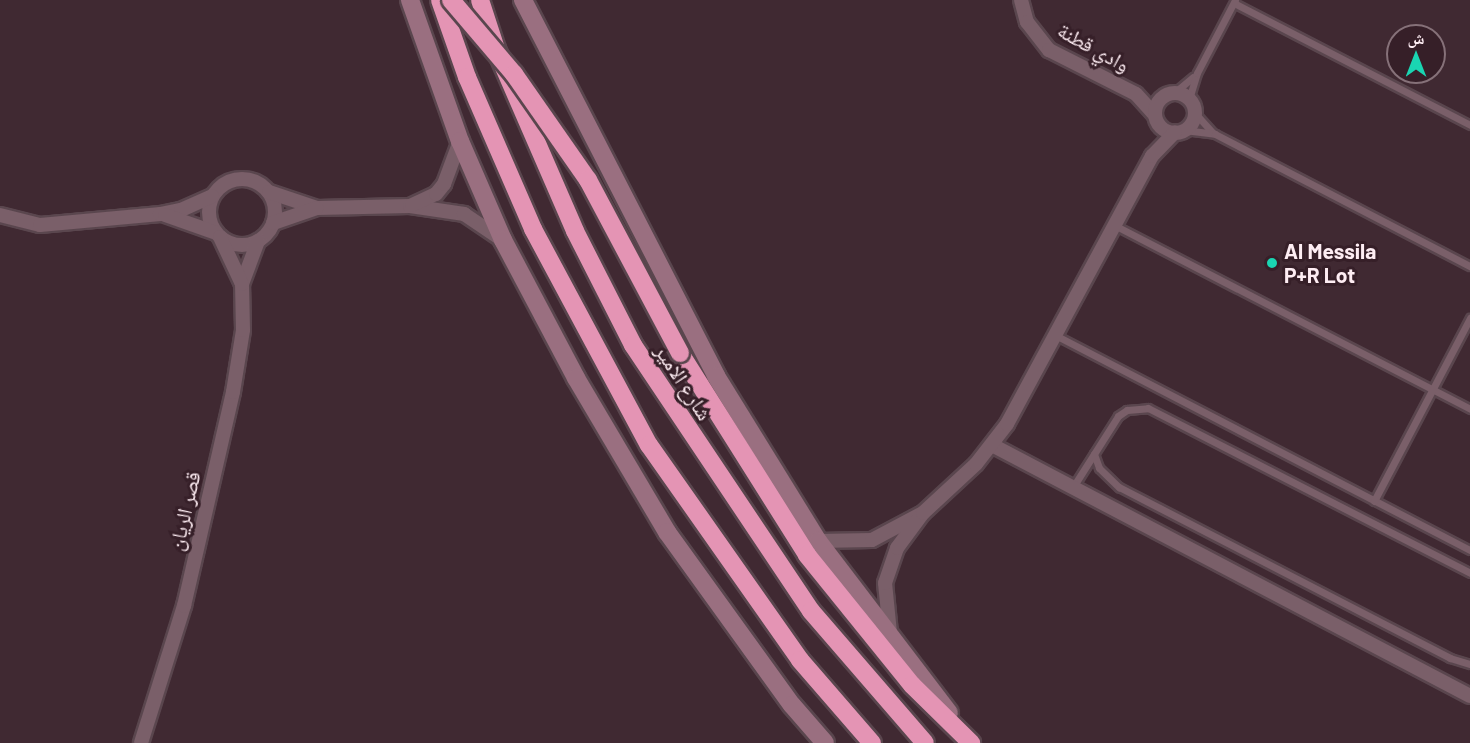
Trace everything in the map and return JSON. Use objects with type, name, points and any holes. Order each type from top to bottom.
[{"type":"highway","points":[[440,0],[467,77],[532,229],[649,445],[800,660],[872,743]]},
{"type":"highway","points":[[452,0],[514,74],[588,180],[680,353],[807,555],[912,685],[972,743]]},
{"type":"highway","name":"شارع الامير","points":[[480,0],[496,49],[575,231],[633,345],[811,611],[925,743]]},
{"type":"main road","points":[[410,0],[460,141],[503,240],[576,378],[667,532],[792,705],[825,743]]},
{"type":"main road","name":"شارع الامير","points":[[525,2],[716,376],[818,541],[972,743]]},
{"type":"street","name":"وادي قطنة","points":[[1021,0],[1027,22],[1049,50],[1136,94],[1157,118],[1180,131]]},
{"type":"street","name":"وادي قطنة","points":[[1136,94],[1169,95],[1189,99]]},
{"type":"street","points":[[892,638],[884,602],[885,583],[897,548],[923,513],[992,445],[1057,336],[1152,156],[1157,118],[1169,95]]},
{"type":"street","points":[[1152,156],[1180,131],[1194,112],[1189,99]]},
{"type":"street","points":[[410,206],[436,194],[444,184],[460,141]]},
{"type":"street","points":[[218,235],[208,215],[212,196],[219,187],[239,178],[261,184],[269,192],[274,202],[273,223]]},
{"type":"street","points":[[269,192],[316,208]]},
{"type":"street","points":[[0,215],[40,225],[160,214],[181,210],[212,196]]},
{"type":"street","points":[[160,214],[238,244],[258,241],[273,223],[316,208],[410,206],[464,214],[503,240]]},
{"type":"street","name":"قصر الريان","points":[[218,235],[242,284]]},
{"type":"street","name":"قصر الريان","points":[[141,743],[184,606],[233,392],[243,330],[242,284],[258,241]]},
{"type":"street","points":[[992,445],[1470,694]]},
{"type":"street","points":[[818,541],[872,540],[923,513]]},
{"type":"lane","points":[[1189,99],[1197,73],[1234,1],[1470,125]]},
{"type":"lane","points":[[1169,95],[1197,73]]},
{"type":"lane","points":[[1194,112],[1215,134],[1470,266]]},
{"type":"lane","points":[[1180,131],[1215,134]]},
{"type":"lane","points":[[1116,226],[1470,409]]},
{"type":"lane","points":[[1374,501],[1470,318]]},
{"type":"lane","points":[[1057,336],[1470,550]]},
{"type":"lane","points":[[1072,487],[1118,416],[1127,410],[1148,408],[1470,573]]},
{"type":"lane","points":[[1094,454],[1099,468],[1119,487],[1450,658],[1470,664]]},
{"type":"place","name":"Al Messila P+R Lot","points":[[1272,263]]}]
